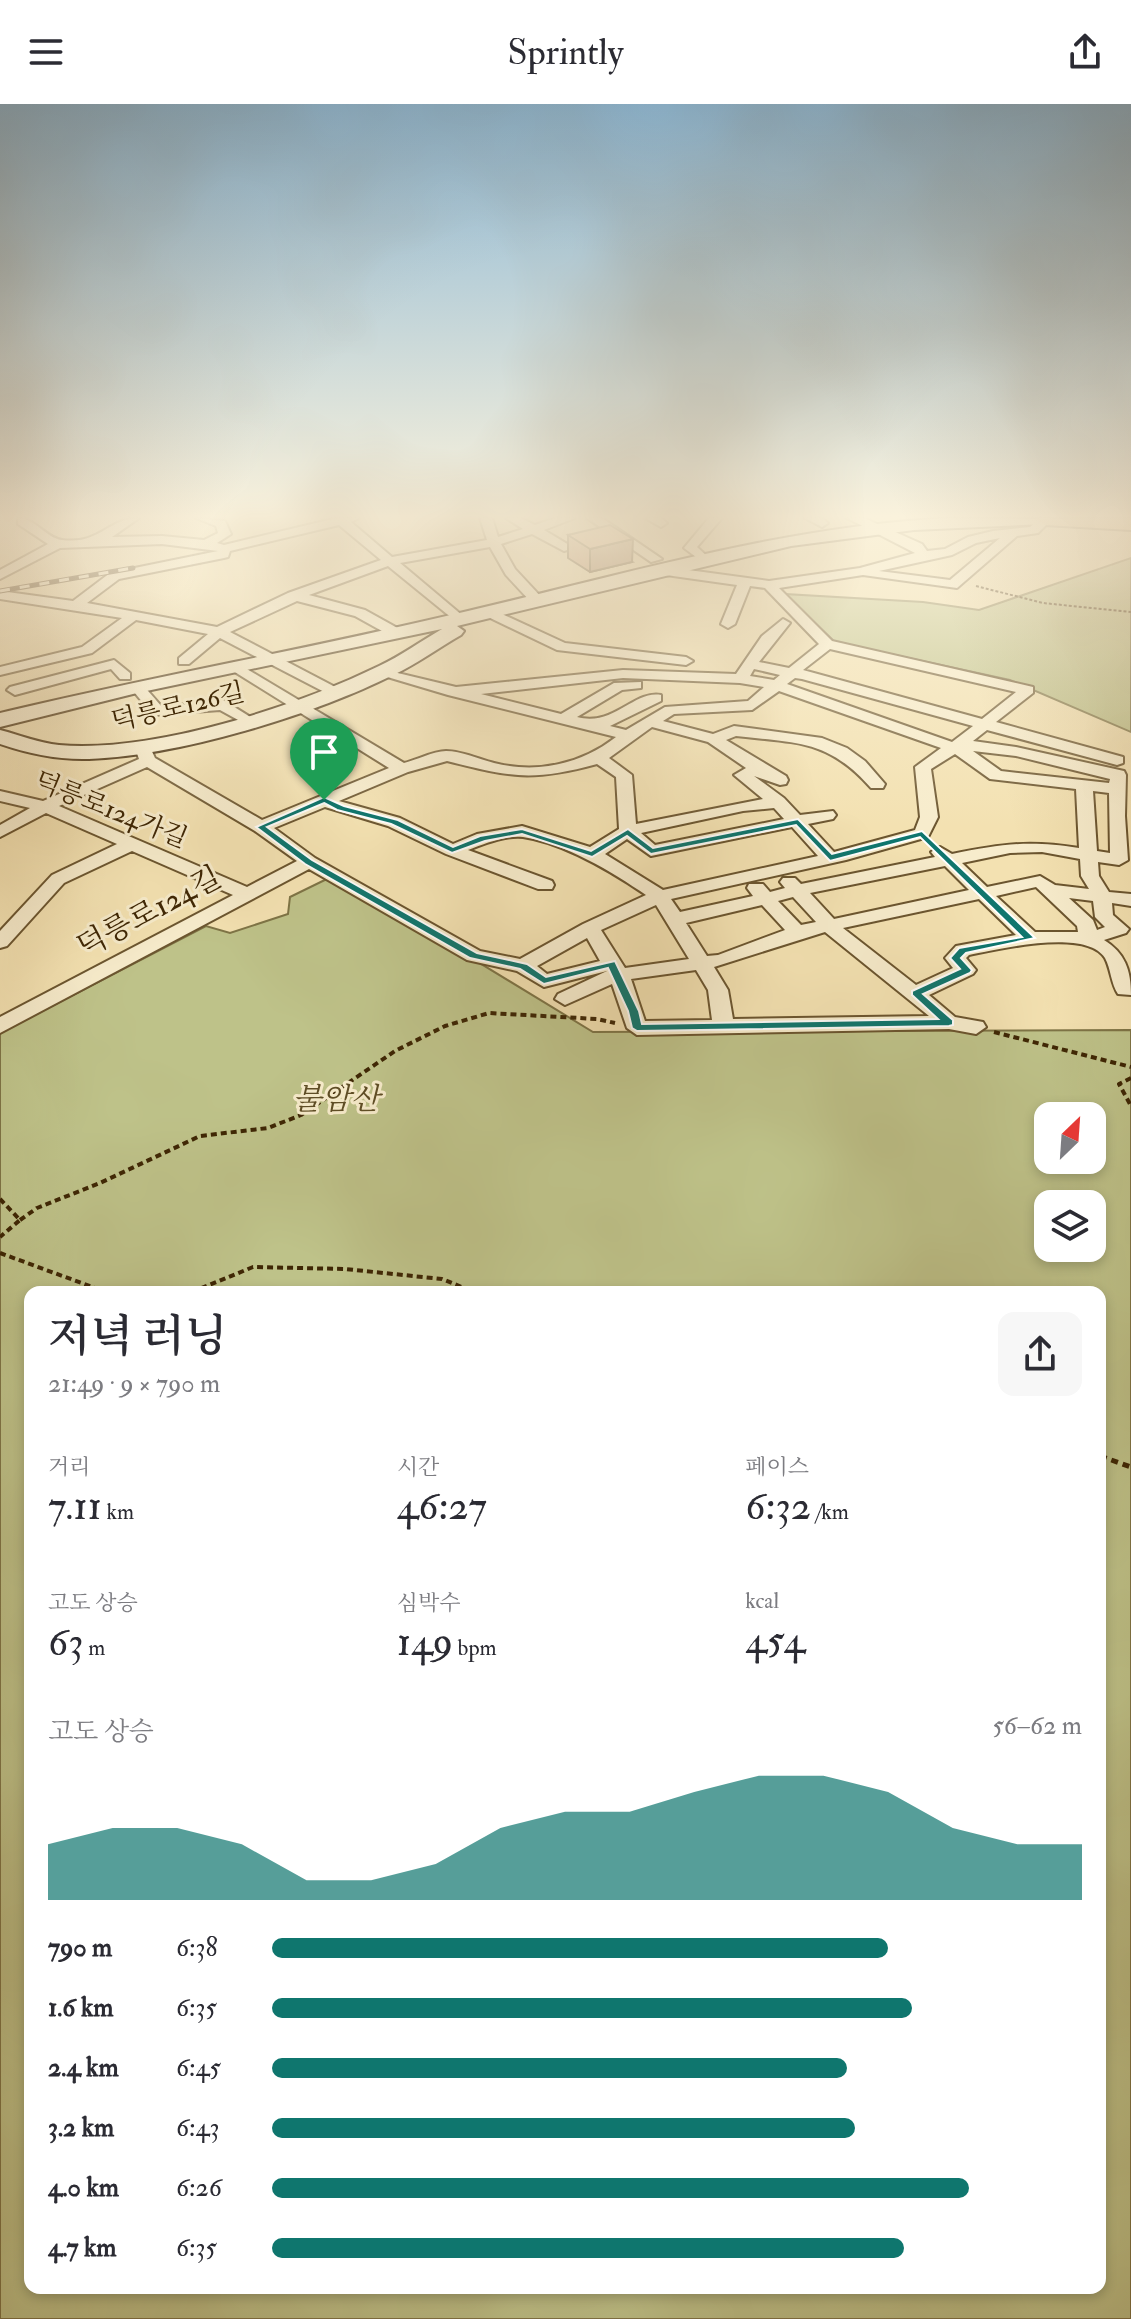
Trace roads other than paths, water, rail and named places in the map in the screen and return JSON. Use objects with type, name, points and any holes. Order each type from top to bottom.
[{"type":"main road","points":[[0,720],[131,682],[235,666],[448,621]]},
{"type":"main road","name":"덕릉로126길","points":[[0,737],[16,744],[64,752],[146,755],[297,706],[381,673],[473,621]]},
{"type":"street","points":[[69,670],[87,650],[126,621]]},
{"type":"street","points":[[162,621],[219,632],[334,692]]},
{"type":"street","points":[[184,661],[219,632],[241,621]]},
{"type":"street","points":[[383,621],[403,632],[437,642]]},
{"type":"street","points":[[509,621],[562,647],[600,654],[750,664],[791,672],[983,725],[1121,771]]},
{"type":"street","points":[[805,621],[827,644],[1028,690],[956,746],[923,767],[929,817],[922,833]]},
{"type":"street","points":[[261,827],[402,769],[446,756],[507,771],[541,772],[599,758],[628,735],[670,710],[727,700],[767,639],[783,623]]},
{"type":"street","points":[[563,719],[619,686],[638,685],[752,705],[827,644]]},
{"type":"street","points":[[600,654],[670,710]]},
{"type":"street","points":[[8,681],[69,670],[94,658]]},
{"type":"street","points":[[8,681],[114,664],[158,712],[223,705],[249,721]]},
{"type":"street","points":[[235,666],[402,769]]},
{"type":"street","points":[[381,673],[628,735]]},
{"type":"street","points":[[453,692],[623,674],[740,679],[777,685],[956,746],[996,775],[1084,785],[1121,771]]},
{"type":"street","points":[[597,726],[656,698]]},
{"type":"street","points":[[651,722],[714,739],[780,780]]},
{"type":"street","points":[[714,739],[734,731],[816,741],[841,751],[859,764],[877,784]]},
{"type":"street","points":[[956,746],[995,746],[1121,771]]},
{"type":"street","points":[[0,832],[146,755],[261,827],[309,862],[474,956],[523,966],[544,981],[615,970],[658,969],[702,962],[741,953],[797,932],[1040,881],[1086,924],[1089,938],[1113,954],[1125,990]]},
{"type":"street","points":[[599,758],[624,775],[628,831],[651,851],[827,815]]},
{"type":"street","points":[[758,769],[742,775],[778,802],[798,822],[835,885],[867,919]]},
{"type":"street","points":[[673,919],[706,914],[798,890],[1010,848],[1042,847],[1119,860],[1116,816],[1121,771]]},
{"type":"street","points":[[916,993],[966,970],[955,958],[963,950],[1030,938],[1089,938],[1119,929],[1104,917],[1102,895],[1090,876],[1084,785]]},
{"type":"street","name":"덕릉로124가길","points":[[0,796],[46,807],[247,894]]},
{"type":"street","points":[[324,800],[340,808],[394,822],[452,850],[545,885]]},
{"type":"street","points":[[592,854],[628,831],[743,806],[778,802]]},
{"type":"street","points":[[452,850],[483,838],[522,831],[592,854],[660,896],[718,990],[724,1027]]},
{"type":"street","points":[[922,833],[1030,938]]},
{"type":"street","points":[[523,966],[590,928],[660,896],[778,871],[922,833]]},
{"type":"street","points":[[0,942],[58,879],[132,844]]},
{"type":"street","name":"덕릉로124길","points":[[6,1017],[309,862]]},
{"type":"street","points":[[778,871],[852,947],[916,993],[949,1022]]},
{"type":"street","points":[[746,877],[797,932]]},
{"type":"street","points":[[1051,890],[1131,900]]},
{"type":"street","points":[[590,928],[615,970],[637,1028],[949,1022],[976,1027]]},
{"type":"street","points":[[565,999],[615,970]]},
{"type":"park label","name":"불암산","points":[[336,1099]]}]
